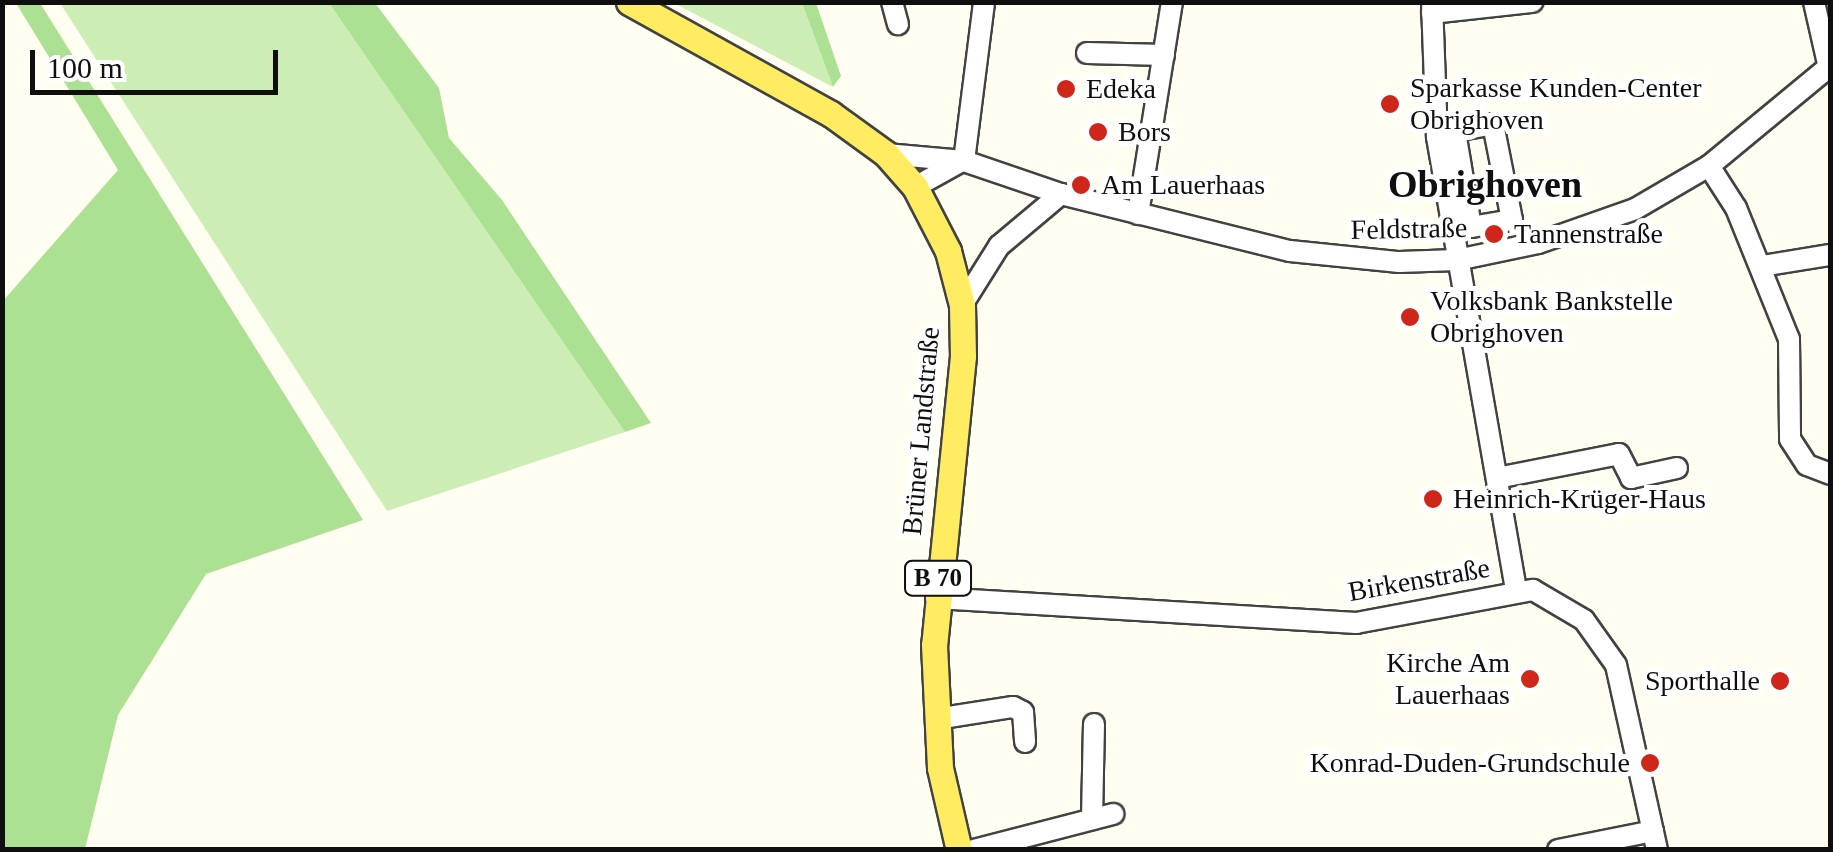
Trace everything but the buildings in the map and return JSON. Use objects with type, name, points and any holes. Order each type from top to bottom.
[{"type":"main road","name":"Brüner Landstraße","points":[[629,2],[830,114],[886,154],[915,187],[948,251],[962,305],[962,356],[936,598],[936,719],[959,850]]},
{"type":"street","points":[[892,2],[898,24]]},
{"type":"street","points":[[915,187],[964,161],[984,2]]},
{"type":"street","points":[[1138,214],[1172,2]]},
{"type":"street","points":[[1457,260],[1436,137],[1432,8],[1532,2]]},
{"type":"street","points":[[1814,2],[1830,67]]},
{"type":"street","points":[[1086,53],[1164,56]]},
{"type":"street","name":"Feldstraße","points":[[886,154],[964,161],[1061,194],[1138,214],[1338,258],[1457,260],[1576,231],[1635,209],[1710,166],[1830,67]]},
{"type":"street","points":[[1493,124],[1512,220],[1471,227],[1455,132],[1493,124]]},
{"type":"street","points":[[1710,166],[1762,266],[1789,339],[1790,438],[1807,465],[1830,474]]},
{"type":"street","points":[[962,305],[1000,246],[1061,194]]},
{"type":"street","points":[[1762,266],[1830,256]]},
{"type":"street","name":"Birkenstraße","points":[[936,598],[1356,624],[1516,590],[1457,260]]},
{"type":"street","points":[[1497,478],[1619,454],[1631,478],[1677,468]]},
{"type":"street","points":[[1516,590],[1551,596],[1608,648],[1655,840],[1558,850]]},
{"type":"street","points":[[936,719],[1013,708],[1022,712],[1025,742]]},
{"type":"street","points":[[974,850],[1102,817],[1094,724]]},
{"type":"green space","points":[[16,3],[40,3],[363,520],[206,574],[118,715],[85,849],[4,849],[2,302],[118,170]]},
{"type":"green space","points":[[60,3],[329,3],[625,432],[387,511]]},
{"type":"green space","points":[[329,3],[375,3],[439,88],[449,138],[502,200],[651,423],[625,432]]},
{"type":"green space","points":[[674,3],[802,3],[833,87]]},
{"type":"green space","points":[[802,3],[816,3],[841,76],[833,87]]},
{"type":"place","name":"Edeka","points":[[1066,89]]},
{"type":"place","name":"Sparkasse Kunden-Center Obrighoven","points":[[1390,104]]},
{"type":"place","name":"Bors","points":[[1098,132]]},
{"type":"place","name":"Am Lauerhaas","points":[[1081,185]]},
{"type":"place","name":"Tannenstraße","points":[[1494,234]]},
{"type":"place","name":"Volksbank Bankstelle Obrighoven","points":[[1410,317]]},
{"type":"place","name":"Heinrich-Krüger-Haus","points":[[1433,499]]},
{"type":"place","name":"Kirche Am Lauerhaas","points":[[1530,679]]},
{"type":"place","name":"Sporthalle","points":[[1780,681]]},
{"type":"place","name":"Konrad-Duden-Grundschule","points":[[1650,763]]},
{"type":"district","name":"Obrighoven","points":[[1485,185]]}]
